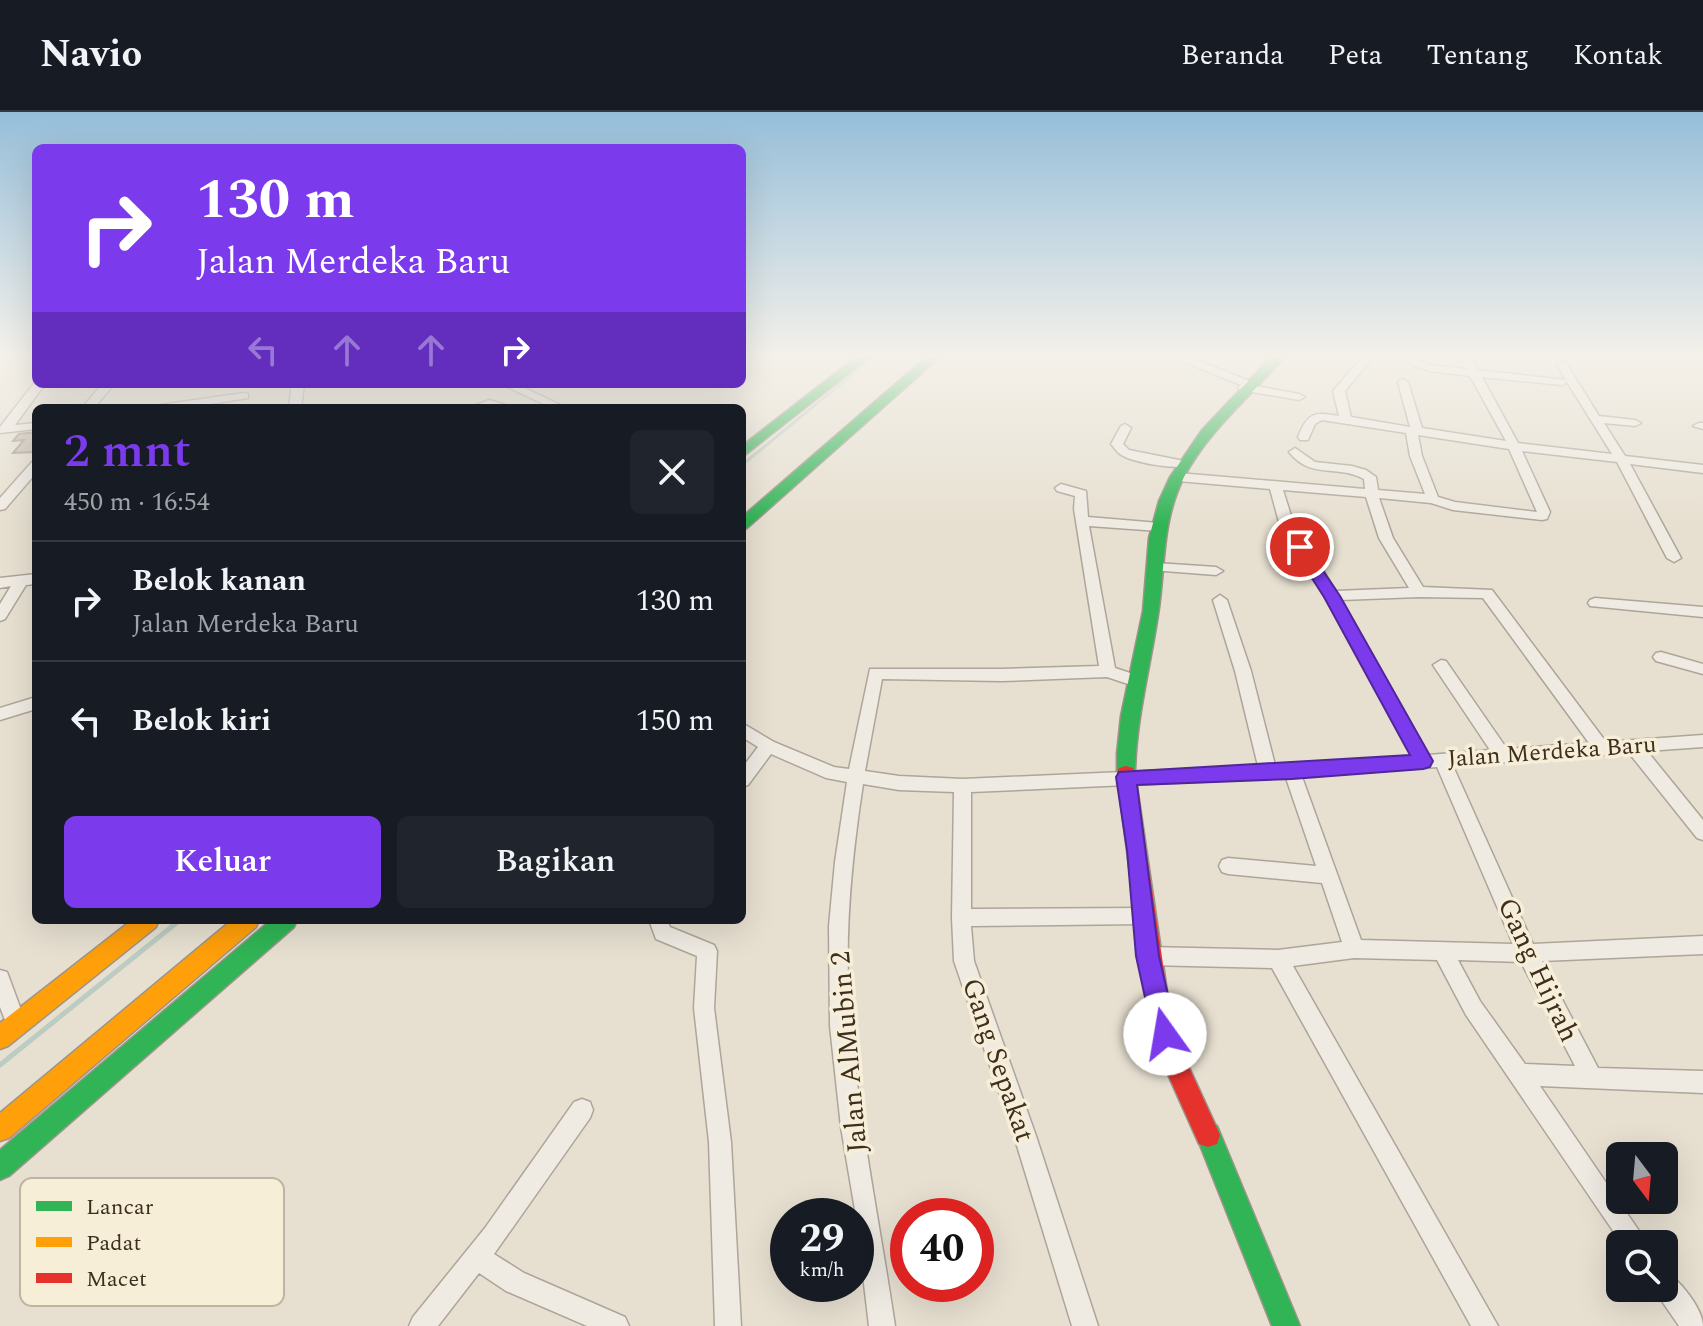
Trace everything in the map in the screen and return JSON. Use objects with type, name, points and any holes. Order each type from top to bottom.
[{"type":"main road","points":[[746,450],[794,412]]},
{"type":"main road","points":[[746,499],[849,412]]},
{"type":"main road","points":[[746,521],[871,412]]},
{"type":"main road","points":[[1227,412],[1181,471],[1159,527],[1152,610],[1130,711],[1126,777],[1148,956],[1165,1034],[1180,1078],[1219,1160],[1286,1326]]},
{"type":"main road","points":[[8,1032],[143,924]]},
{"type":"main road","points":[[0,1129],[243,924]]},
{"type":"main road","points":[[0,1167],[281,924]]},
{"type":"main road","points":[[0,1137],[15,1154]]},
{"type":"street","points":[[3,430],[17,412]]},
{"type":"street","points":[[1344,412],[1346,420]]},
{"type":"street","points":[[1410,412],[1416,456],[1433,499]]},
{"type":"street","points":[[1125,428],[1117,444],[1125,453],[1181,471],[1276,487],[1433,499],[1453,506],[1542,516],[1544,512],[1495,412]]},
{"type":"street","points":[[1592,412],[1674,558]]},
{"type":"street","points":[[1304,437],[1315,417],[1622,461],[1703,469]]},
{"type":"street","points":[[1597,419],[1635,423]]},
{"type":"street","points":[[3,430],[32,426]]},
{"type":"street","points":[[1295,452],[1307,464],[1368,474],[1382,531],[1419,592]]},
{"type":"street","points":[[0,506],[32,469]]},
{"type":"street","points":[[0,483],[20,481]]},
{"type":"street","name":"Gang Hijrah","points":[[1276,487],[1286,522],[1433,761],[1591,1076]]},
{"type":"street","points":[[1061,488],[1082,494],[1082,521],[1108,671],[1137,681]]},
{"type":"street","points":[[1082,521],[1159,527]]},
{"type":"street","points":[[1156,567],[1216,571]]},
{"type":"street","points":[[0,583],[28,579]]},
{"type":"street","points":[[0,616],[28,579]]},
{"type":"street","points":[[1332,596],[1487,593],[1602,748]]},
{"type":"street","points":[[1220,600],[1243,671],[1268,771]]},
{"type":"street","points":[[1595,603],[1703,612]]},
{"type":"street","points":[[1661,657],[1703,669]]},
{"type":"street","points":[[1441,665],[1502,755]]},
{"type":"street","name":"Jalan AlMubin 2","points":[[882,1326],[841,1026],[839,927],[855,778],[875,673],[1002,675],[1108,671]]},
{"type":"street","points":[[0,714],[32,704]]},
{"type":"street","name":"Jalan Merdeka Baru","points":[[746,732],[806,764],[855,778],[963,786],[1292,771],[1703,741]]},
{"type":"street","points":[[746,775],[768,746]]},
{"type":"street","points":[[1633,746],[1703,833]]},
{"type":"street","points":[[1292,771],[1354,949]]},
{"type":"street","name":"Gang Sepakat","points":[[963,786],[961,918],[964,961],[1025,1136],[1085,1326]]},
{"type":"street","points":[[1228,866],[1326,875]]},
{"type":"street","points":[[961,918],[1142,916]]},
{"type":"street","points":[[660,924],[663,933],[707,951],[704,1008],[720,1142],[728,1326]]},
{"type":"street","points":[[1148,956],[1278,959],[1354,949],[1527,953],[1703,945]]},
{"type":"street","points":[[1442,950],[1473,1008],[1626,1230]]},
{"type":"street","points":[[1278,959],[1485,1326]]},
{"type":"street","points":[[0,979],[8,1032]]},
{"type":"street","points":[[1521,1075],[1591,1076],[1624,1082],[1703,1083]]},
{"type":"street","points":[[422,1326],[582,1110]]},
{"type":"street","points":[[476,1257],[515,1282],[616,1326]]},
{"type":"street","points":[[1677,1302],[1694,1326]]},
{"type":"building","points":[[32,432],[32,452],[13,453],[24,440],[13,441],[19,434]]},
{"type":"waterway","points":[[746,462],[807,412]]},
{"type":"waterway","points":[[0,1065],[175,924]]},
{"type":"traffic: fast","points":[[746,450],[794,412]]},
{"type":"traffic: fast","points":[[746,521],[871,412]]},
{"type":"traffic: fast","points":[[1126,773],[1130,716],[1151,611],[1159,526],[1177,477],[1224,412]]},
{"type":"traffic: fast","points":[[0,1167],[281,924]]},
{"type":"traffic: fast","points":[[1208,1135],[1286,1326]]},
{"type":"traffic: slow","points":[[0,1038],[143,924]]},
{"type":"traffic: slow","points":[[0,1129],[243,924]]},
{"type":"traffic: jam","points":[[1126,773],[1159,1012],[1177,1068],[1208,1135]]},
{"type":"route","points":[[1165,1034],[1148,956],[1126,777],[1292,771],[1423,761],[1332,596],[1300,547]]}]
